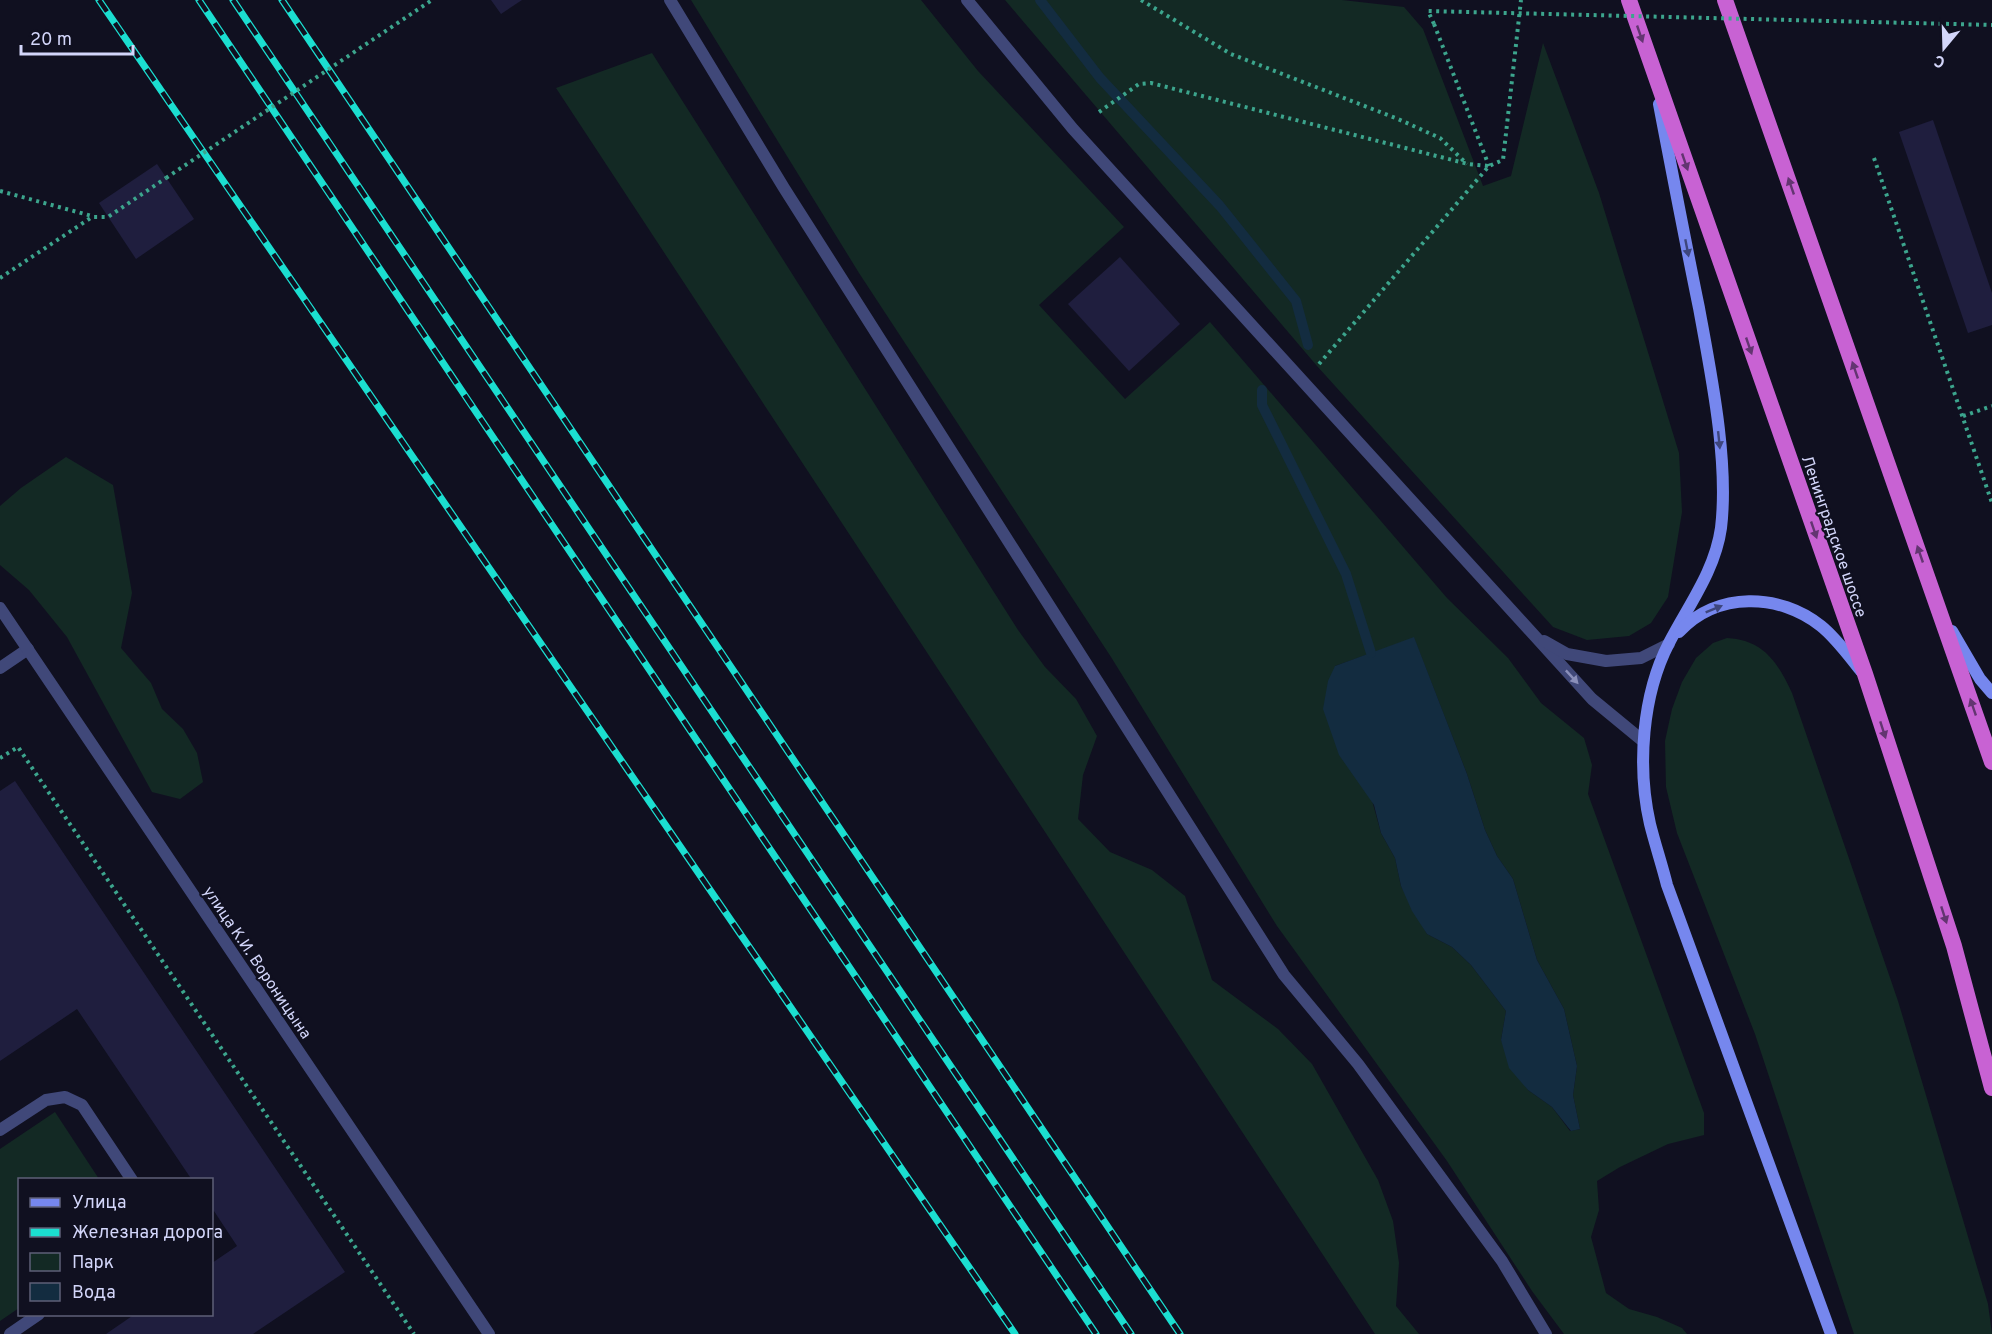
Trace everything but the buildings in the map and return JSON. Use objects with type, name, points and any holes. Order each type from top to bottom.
[{"type":"highway","name":"Ленинградское шоссе","points":[[1629,0],[1864,674],[1954,946],[1992,1088]]},
{"type":"highway","points":[[1725,0],[1992,762]]},
{"type":"main road","points":[[1652,67],[1712,375],[1722,495],[1721,529],[1713,559],[1700,589],[1669,644],[1649,695],[1643,741],[1650,822],[1667,885],[1831,1334]]},
{"type":"main road","points":[[1669,644],[1686,624],[1710,609],[1731,602],[1755,600],[1779,604],[1800,613],[1822,627],[1864,674]]},
{"type":"main road","points":[[1939,609],[1980,679],[1992,693]]},
{"type":"street","points":[[670,0],[784,188],[1284,975],[1358,1064],[1502,1261],[1546,1334]]},
{"type":"street","points":[[967,0],[1072,129],[1592,699],[1643,741]]},
{"type":"street","name":"улица К.И. Вороницына","points":[[0,608],[489,1334]]},
{"type":"street","points":[[1533,634],[1567,654],[1606,661],[1641,658],[1669,644]]},
{"type":"street","points":[[0,668],[28,649]]},
{"type":"street","points":[[0,1131],[46,1100],[65,1097],[82,1105],[131,1178]]},
{"type":"street","points":[[10,1334],[36,1316]]},
{"type":"path","points":[[0,191],[92,217],[108,217],[432,0]]},
{"type":"path","points":[[1141,0],[1231,54],[1398,119],[1440,138],[1468,164]]},
{"type":"path","points":[[1304,382],[1489,166],[1503,160],[1521,0]]},
{"type":"path","points":[[1489,166],[1428,10],[1992,25]]},
{"type":"path","points":[[1099,112],[1139,84],[1151,83],[1468,164],[1489,166]]},
{"type":"path","points":[[1874,158],[1992,503]]},
{"type":"path","points":[[0,278],[92,217]]},
{"type":"path","points":[[1963,416],[1992,406]]},
{"type":"path","points":[[0,758],[18,747],[414,1334]]},
{"type":"green space","points":[[691,0],[921,0],[978,71],[1124,227],[1039,305],[1125,399],[1210,322],[1447,598],[1508,658],[1541,703],[1584,738],[1592,765],[1588,794],[1704,1113],[1704,1135],[1668,1144],[1597,1181],[1599,1210],[1591,1237],[1606,1293],[1629,1309],[1657,1317],[1682,1328],[1687,1334],[1564,1334],[1532,1291],[1447,1161],[1277,926],[1111,657],[859,273]],"holes":[[[1414,638],[1467,774],[1485,830],[1497,856],[1513,879],[1537,960],[1564,1009],[1577,1066],[1573,1095],[1580,1129],[1570,1131],[1552,1107],[1528,1090],[1501,1040],[1506,1011],[1471,965],[1452,947],[1427,934],[1401,886],[1395,858],[1381,833],[1335,666]]]},
{"type":"green space","points":[[1005,0],[1342,0],[1404,7],[1423,29],[1483,186],[1511,176],[1543,43],[1599,193],[1679,453],[1682,512],[1668,597],[1651,623],[1629,636],[1587,640],[1553,627],[1317,366]]},
{"type":"green space","points":[[652,53],[1018,630],[1045,667],[1076,699],[1097,736],[1083,775],[1078,819],[1110,852],[1152,870],[1185,896],[1212,980],[1278,1029],[1312,1064],[1378,1180],[1393,1221],[1399,1263],[1396,1306],[1419,1334],[1375,1334],[556,88]]},
{"type":"green space","points":[[66,457],[113,485],[132,593],[121,648],[151,683],[162,709],[183,729],[197,753],[203,782],[180,799],[152,792],[67,637],[29,590],[0,565],[0,506],[21,488]]},
{"type":"green space","points":[[1727,638],[1751,643],[1760,648],[1775,663],[1792,693],[1898,1001],[1988,1304],[1992,1334],[1854,1334],[1755,1034],[1677,833],[1666,787],[1665,741],[1672,709],[1682,682],[1696,658],[1713,643]]},
{"type":"green space","points":[[55,1112],[98,1178],[18,1178],[18,1309],[0,1321],[0,1149]]},
{"type":"water","points":[[1414,637],[1467,774],[1485,830],[1497,856],[1513,879],[1537,960],[1564,1009],[1577,1066],[1573,1095],[1580,1129],[1571,1131],[1552,1107],[1528,1090],[1509,1068],[1501,1040],[1506,1011],[1471,965],[1452,947],[1427,934],[1412,911],[1401,886],[1395,858],[1381,833],[1374,805],[1339,755],[1323,709],[1328,681],[1335,666]]},
{"type":"waterway","points":[[1040,0],[1100,78],[1220,206],[1296,301],[1308,345]]},
{"type":"waterway","points":[[1262,390],[1262,405],[1346,574],[1371,653]]},
{"type":"railway","points":[[99,0],[1015,1334]]},
{"type":"railway","points":[[199,0],[1096,1334]]},
{"type":"railway","points":[[233,0],[1131,1334]]},
{"type":"railway","points":[[282,0],[1180,1334]]}]
